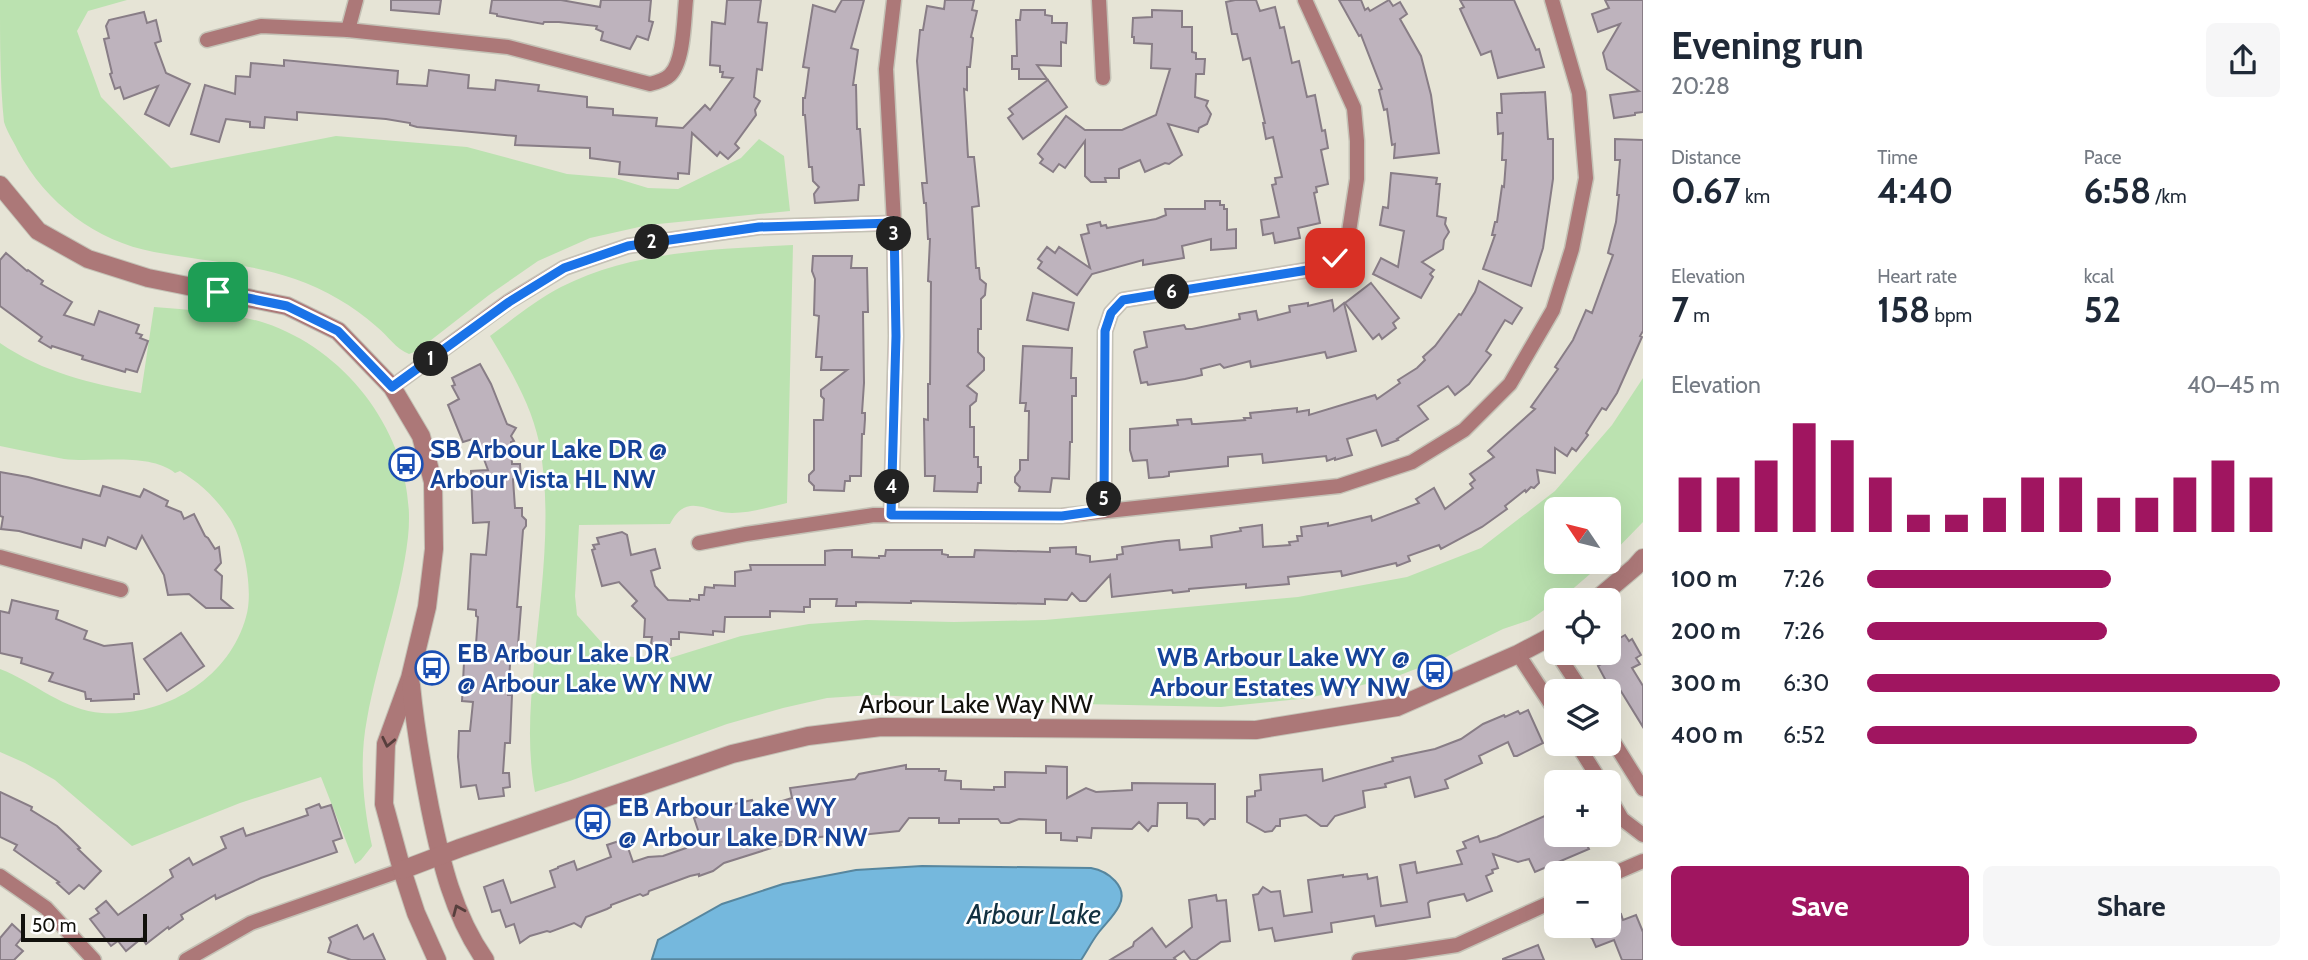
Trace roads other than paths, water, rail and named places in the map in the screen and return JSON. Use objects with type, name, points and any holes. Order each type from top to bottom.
[{"type":"street","points":[[348,30],[356,0]]},
{"type":"street","points":[[207,40],[261,26],[348,30],[508,47],[650,84],[662,81],[673,73],[679,57],[686,0]]},
{"type":"street","points":[[891,515],[896,336],[894,223],[886,69],[894,0]]},
{"type":"street","points":[[1099,0],[1103,78]]},
{"type":"street","points":[[1104,510],[1105,331],[1111,313],[1123,300],[1320,268],[1335,258],[1347,245],[1357,179],[1354,108],[1305,0]]},
{"type":"street","points":[[699,543],[874,515],[1062,516],[1339,486],[1412,462],[1464,430],[1510,384],[1553,310],[1572,249],[1586,178],[1579,93],[1552,0]]},
{"type":"street","points":[[0,185],[38,232],[88,259],[148,278],[287,306],[338,331],[392,387],[421,436],[433,482],[434,549],[426,607],[410,678],[386,744],[384,804],[416,913],[437,960]]},
{"type":"street","points":[[392,387],[509,302],[564,268],[628,246],[759,227],[894,223]]},
{"type":"street","points":[[0,557],[121,590]]},
{"type":"street","points":[[1610,588],[1643,558]]},
{"type":"street","name":"Arbour Lake Way NW","points":[[402,870],[732,754],[808,736],[881,727],[1256,730],[1396,707],[1518,654],[1544,647]]},
{"type":"street","points":[[1518,654],[1544,694]]},
{"type":"street","points":[[410,678],[415,736],[440,857],[455,906],[485,960]]},
{"type":"street","points":[[1621,754],[1643,789]]},
{"type":"street","points":[[1621,817],[1643,835]]},
{"type":"street","points":[[1621,870],[1643,861]]},
{"type":"street","points":[[186,960],[251,923],[402,870]]},
{"type":"street","points":[[0,876],[46,908],[94,960]]},
{"type":"street","points":[[1359,960],[1457,945],[1544,905]]},
{"type":"street","points":[[1457,945],[1463,960]]},
{"type":"water","name":"Arbour Lake","points":[[922,866],[1091,868],[1115,881],[1121,892],[1121,899],[1115,913],[1096,935],[1081,960],[652,959],[658,940],[722,904],[783,884],[856,870]]},
{"type":"place","name":"SB Arbour Lake DR @ Arbour Vista HL NW","points":[[406,464]]},
{"type":"place","name":"EB Arbour Lake DR @ Arbour Lake WY NW","points":[[432,668]]},
{"type":"place","name":"WB Arbour Lake WY @ Arbour Estates WY NW","points":[[1435,672]]},
{"type":"place","name":"EB Arbour Lake WY @ Arbour Lake DR NW","points":[[593,822]]}]
